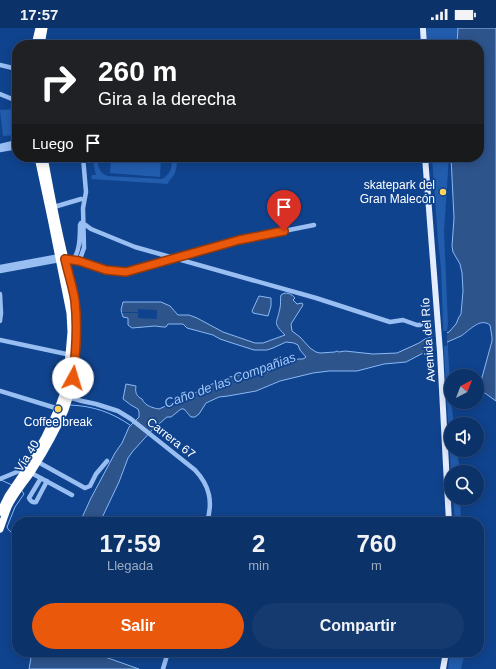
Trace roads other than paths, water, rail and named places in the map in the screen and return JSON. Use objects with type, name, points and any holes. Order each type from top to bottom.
[{"type":"highway","points":[[36,40],[39,28]]},
{"type":"highway","points":[[42,40],[44,28]]},
{"type":"highway","name":"Vía 40","points":[[0,529],[14,492],[29,471],[38,462],[50,440],[73,378],[72,355],[76,332],[75,301],[62,258],[39,162]]},
{"type":"highway","name":"Vía 40","points":[[45,162],[62,258]]},
{"type":"highway","name":"Vía 40","points":[[29,471],[45,437],[61,410]]},
{"type":"highway","name":"Vía 40","points":[[0,512],[8,496],[14,492]]},
{"type":"main road","points":[[422,28],[422,40]]},
{"type":"main road","name":"Avenida del Río","points":[[425,162],[442,352],[452,517]]},
{"type":"main road","name":"Avenida del Río","points":[[428,162],[436,248],[440,331]]},
{"type":"main road","name":"Avenida del Río","points":[[442,352],[448,517]]},
{"type":"main road","points":[[440,669],[441,657]]},
{"type":"main road","points":[[443,669],[445,657]]},
{"type":"street","points":[[0,65],[12,68]]},
{"type":"street","points":[[0,94],[12,99]]},
{"type":"street","points":[[0,146],[12,143]]},
{"type":"street","points":[[0,150],[12,148]]},
{"type":"street","points":[[79,261],[84,248],[83,208],[86,192],[83,162]]},
{"type":"street","points":[[54,207],[81,199]]},
{"type":"street","points":[[73,260],[78,246],[80,225],[83,223]]},
{"type":"street","points":[[83,223],[91,229],[131,245],[316,298],[390,322],[403,320],[418,325],[424,323]]},
{"type":"street","points":[[0,267],[62,258],[79,261],[106,270],[126,272],[239,240],[314,225]]},
{"type":"street","points":[[0,271],[62,258]]},
{"type":"street","points":[[0,294],[0,321]]},
{"type":"street","points":[[0,340],[72,355]]},
{"type":"street","points":[[0,391],[61,410]]},
{"type":"street","name":"Carrera 67","points":[[66,398],[96,404],[118,411],[131,419],[195,470],[203,480],[209,495],[210,513],[209,517]]},
{"type":"street","points":[[38,462],[85,488],[90,486],[96,474],[107,461]]},
{"type":"street","points":[[0,479],[22,469],[29,471],[72,495]]},
{"type":"street","points":[[13,474],[21,481]]},
{"type":"street","points":[[41,478],[29,498],[33,502],[36,502],[47,481]]},
{"type":"street","points":[[163,669],[167,657]]},
{"type":"water","name":"Caño de las Compañias","points":[[458,28],[496,28],[496,401],[484,392],[484,370],[492,337],[490,325],[482,323],[461,336],[406,362],[384,364],[357,371],[329,371],[313,373],[280,381],[256,391],[219,397],[206,403],[199,414],[195,417],[191,417],[184,409],[181,409],[171,417],[167,417],[153,429],[133,451],[128,458],[119,482],[102,517],[82,517],[129,427],[139,417],[138,409],[123,399],[126,384],[136,386],[136,394],[138,397],[147,405],[159,409],[207,386],[230,377],[247,373],[268,372],[284,364],[306,357],[298,345],[294,343],[286,342],[267,350],[254,350],[220,339],[213,335],[187,328],[183,324],[168,324],[166,327],[155,326],[132,328],[128,325],[128,318],[123,317],[121,310],[123,302],[161,302],[170,306],[178,315],[189,315],[223,332],[255,343],[263,343],[285,335],[278,328],[276,323],[281,295],[285,293],[289,294],[295,298],[293,300],[297,304],[302,303],[303,305],[291,324],[292,331],[310,348],[320,353],[345,351],[373,354],[397,353],[425,339],[449,332],[456,324],[461,314],[463,291],[460,264],[453,252],[452,246],[454,218],[451,162],[484,162],[484,40],[457,40]]},
{"type":"water","points":[[259,296],[271,298],[271,306],[268,316],[253,313],[252,311]]},
{"type":"water","points":[[31,657],[105,657],[139,669],[29,669]]},
{"type":"waterway","points":[[70,405],[102,410],[130,425]]},
{"type":"waterway","points":[[1,480],[12,485]]},
{"type":"waterway","points":[[12,532],[7,527],[15,507],[24,494],[22,491]]},
{"type":"place","name":"skatepark del Gran Malecón","points":[[443,192]]},
{"type":"place","name":"Coffee break","points":[[58,409]]}]
